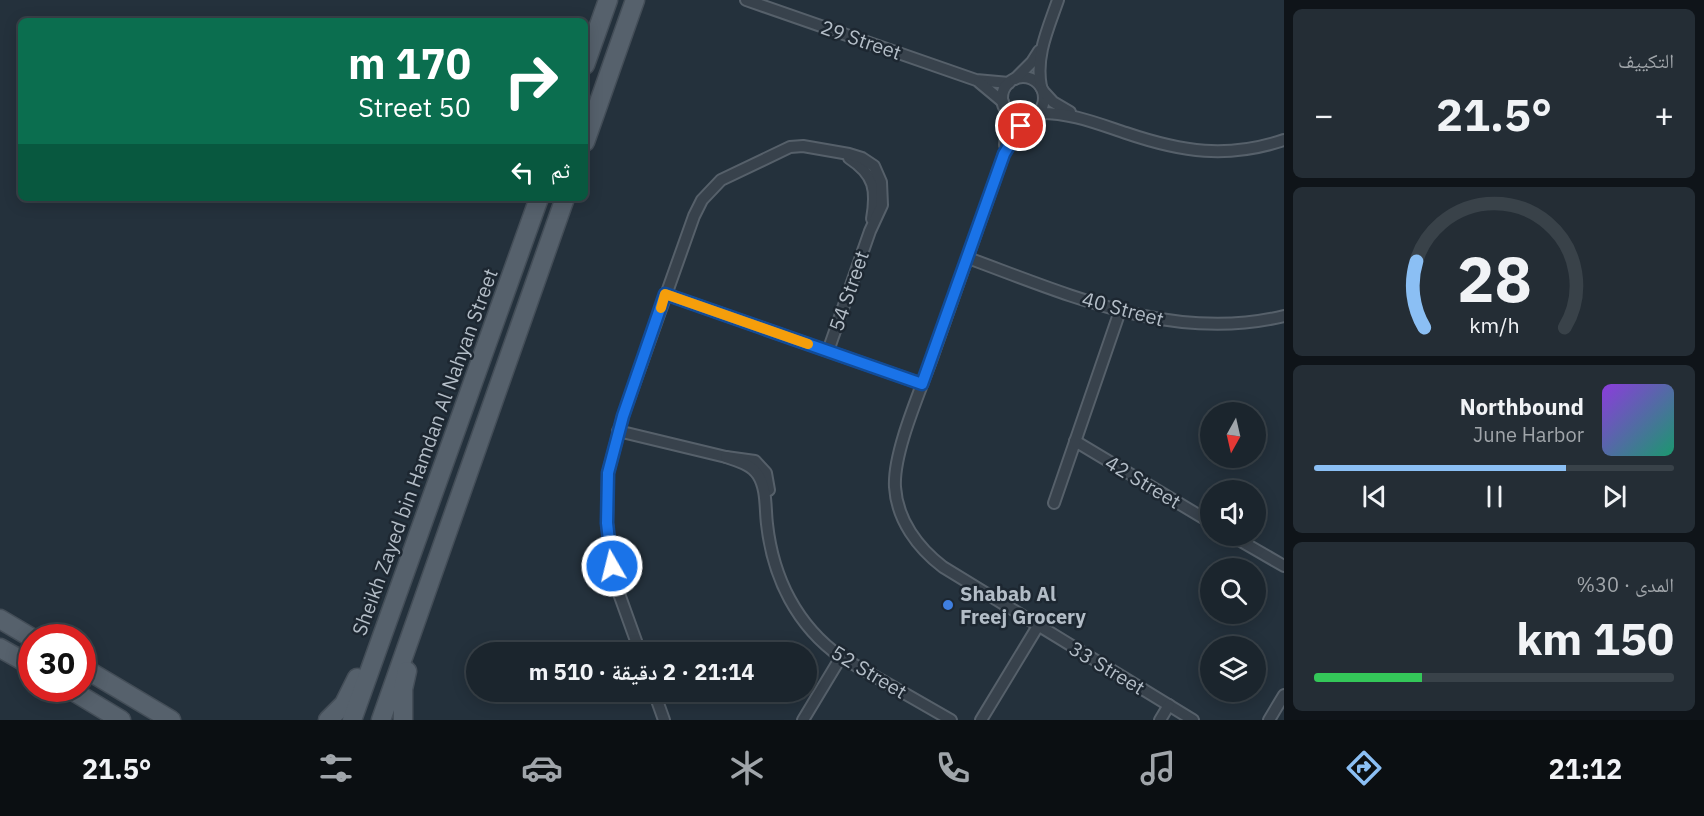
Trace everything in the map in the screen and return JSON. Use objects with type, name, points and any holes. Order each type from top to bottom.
[{"type":"main road","points":[[588,57],[608,0]]},
{"type":"main road","points":[[588,133],[635,0]]},
{"type":"main road","name":"Sheikh Zayed bin Hamdan Al Nahyan Street","points":[[352,720],[537,201]]},
{"type":"main road","points":[[381,720],[565,201]]},
{"type":"main road","points":[[0,618],[18,629]]},
{"type":"main road","points":[[403,720],[404,680],[418,638],[414,623]]},
{"type":"main road","points":[[328,720],[344,704],[374,638],[385,628]]},
{"type":"main road","points":[[0,648],[18,658]]},
{"type":"main road","points":[[96,676],[171,720]]},
{"type":"main road","points":[[91,702],[121,720]]},
{"type":"street","name":"29 Street","points":[[746,0],[976,80],[1012,81]]},
{"type":"street","points":[[1058,0],[1041,48],[1032,62],[1004,91],[1006,107],[1017,118],[1076,116]]},
{"type":"street","points":[[1033,116],[1043,104],[1039,71],[1041,48]]},
{"type":"street","points":[[1012,81],[1027,77],[1033,79],[1053,102],[1076,116],[1147,140],[1190,150],[1237,152],[1284,140]]},
{"type":"street","name":"29 Street","points":[[976,80],[1006,107]]},
{"type":"street","name":"33 Street","points":[[1004,154],[1009,124],[1006,107]]},
{"type":"street","name":"33 Street","points":[[1033,116],[1016,132],[1004,154],[922,384],[896,468],[895,490],[904,521],[933,559],[1193,720]]},
{"type":"street","name":"54 Street","points":[[636,642],[617,588],[609,544],[607,487],[618,432],[665,294],[698,208],[708,192],[721,180],[790,147],[802,146],[842,153],[861,166],[872,182],[875,201],[870,231],[828,351]]},
{"type":"street","name":"40 Street","points":[[968,258],[1057,291],[1120,311],[1162,321],[1209,325],[1252,322],[1284,316]]},
{"type":"street","points":[[665,294],[922,384]]},
{"type":"street","points":[[1053,503],[1120,311]]},
{"type":"street","name":"52 Street","points":[[618,432],[726,457],[747,465],[757,473],[763,485],[765,510],[776,568],[790,601],[811,632],[841,657],[951,720]]},
{"type":"street","name":"42 Street","points":[[1075,441],[1200,516]]},
{"type":"street","points":[[1249,546],[1284,566]]},
{"type":"street","points":[[981,720],[1038,626]]},
{"type":"street","points":[[803,720],[841,657]]},
{"type":"street","points":[[1269,720],[1284,695]]},
{"type":"street","points":[[658,702],[664,720]]},
{"type":"street","points":[[1160,720],[1169,705]]},
{"type":"slow traffic","points":[[661,308],[665,294],[808,344]]},
{"type":"place","name":"Shabab Al Freej Grocery","points":[[948,605]]},
{"type":"route","points":[[612,566],[607,523],[608,473],[623,416],[665,294],[922,384],[1004,154],[1021,126]]}]
